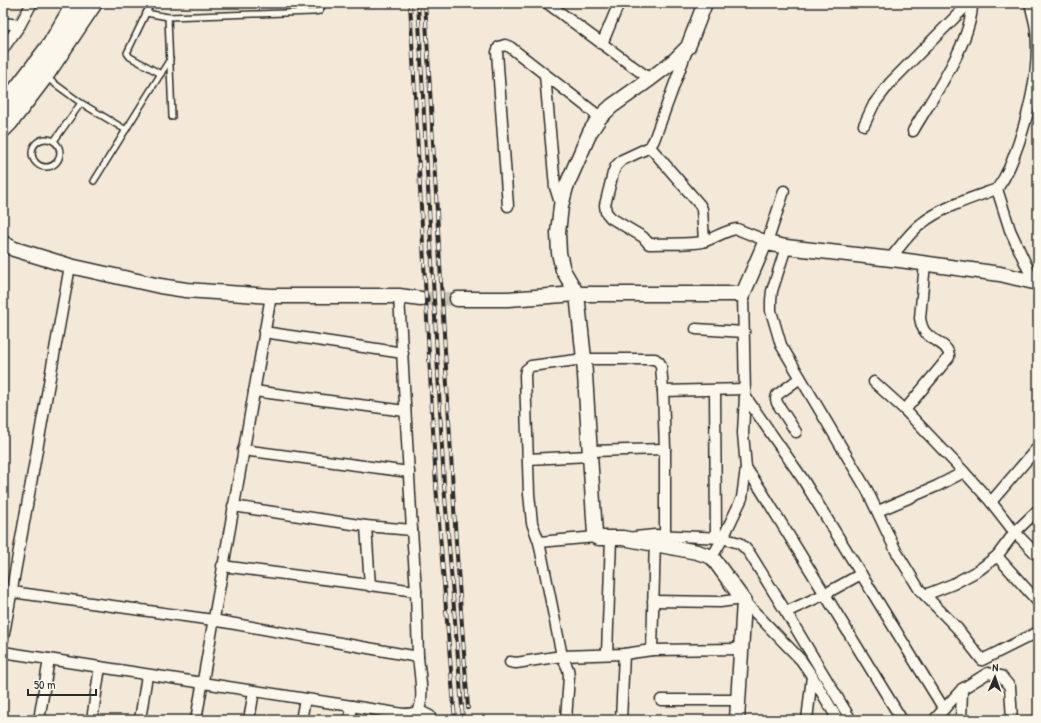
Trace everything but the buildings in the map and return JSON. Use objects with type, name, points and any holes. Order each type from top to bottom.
[{"type":"main road","points":[[3,107],[51,44],[75,3]]},
{"type":"main road","points":[[3,129],[45,76],[94,3]]},
{"type":"street","points":[[3,49],[20,25],[32,3]]},
{"type":"street","points":[[547,3],[650,79]]},
{"type":"street","points":[[602,44],[619,3]]},
{"type":"street","points":[[705,3],[654,140],[650,147],[622,160],[616,166],[605,205],[606,212],[611,218],[643,237],[649,244],[693,243],[704,241],[737,229],[767,242],[786,247],[925,263],[1000,274],[1036,283]]},
{"type":"street","points":[[864,125],[874,104],[890,83],[971,3]]},
{"type":"street","points":[[913,131],[959,52],[971,19],[971,3]]},
{"type":"street","points":[[890,259],[920,225],[929,218],[960,202],[997,189],[1009,171],[1025,124],[1033,92],[1037,31],[1030,3]]},
{"type":"street","points":[[3,23],[20,25]]},
{"type":"street","points":[[508,206],[496,52],[499,47],[505,45],[510,47],[600,117]]},
{"type":"street","points":[[596,537],[594,530],[584,359],[577,294],[563,270],[560,253],[558,233],[561,206],[566,187],[590,132],[600,117],[612,106],[675,60],[688,47]]},
{"type":"street","points":[[545,75],[555,186],[561,206]]},
{"type":"street","points":[[650,147],[700,205],[702,209],[704,241]]},
{"type":"street","points":[[997,189],[1010,230],[1036,283]]},
{"type":"street","points":[[712,557],[720,538],[742,498],[746,468],[743,433],[745,392],[743,294],[764,245],[767,242],[784,192]]},
{"type":"street","points":[[3,243],[14,249],[70,266],[160,286],[186,290],[271,296],[399,296],[421,299]]},
{"type":"street","points":[[786,247],[772,291],[771,311],[781,345],[839,441],[878,511],[896,551],[919,589],[957,628],[982,660],[988,672],[1001,676],[1010,687],[1012,720]]},
{"type":"street","points":[[905,410],[949,357],[950,353],[948,349],[927,334],[922,327],[920,318],[925,263]]},
{"type":"street","points":[[3,639],[70,266]]},
{"type":"street","points":[[457,299],[508,299],[577,294],[743,294]]},
{"type":"street","points":[[196,720],[212,620],[271,296]]},
{"type":"street","points":[[3,652],[352,706],[403,717],[418,710],[421,696],[399,296]]},
{"type":"street","points":[[696,329],[744,332]]},
{"type":"street","points":[[264,332],[403,353]]},
{"type":"street","points":[[566,720],[569,676],[568,669],[562,656],[539,542],[532,523],[525,375],[526,370],[531,366],[584,359],[655,359],[661,366],[665,449],[653,601],[652,650]]},
{"type":"street","points":[[796,432],[776,403],[776,399],[777,395],[800,378]]},
{"type":"street","points":[[874,382],[905,410],[964,472],[1015,532],[1038,556]]},
{"type":"street","points":[[663,391],[715,390],[745,392]]},
{"type":"street","points":[[715,390],[720,538]]},
{"type":"street","points":[[254,391],[405,411]]},
{"type":"street","points":[[745,392],[802,478],[944,709]]},
{"type":"street","points":[[991,502],[1038,447]]},
{"type":"street","points":[[528,458],[665,449]]},
{"type":"street","points":[[243,450],[408,472]]},
{"type":"street","points":[[746,468],[902,720]]},
{"type":"street","points":[[878,511],[937,486],[964,472]]},
{"type":"street","points":[[233,506],[366,526],[412,530]]},
{"type":"street","points":[[925,595],[953,584],[979,570],[996,556],[1015,532],[1038,510]]},
{"type":"street","points":[[366,526],[370,586]]},
{"type":"street","points":[[539,542],[596,537],[720,538],[738,543],[746,548],[851,720]]},
{"type":"street","points":[[607,654],[617,538]]},
{"type":"street","points":[[658,538],[712,557],[743,600],[801,660],[838,720]]},
{"type":"street","points":[[996,556],[1038,602]]},
{"type":"street","points":[[222,566],[416,591]]},
{"type":"street","points":[[786,612],[825,594],[861,574]]},
{"type":"street","points":[[12,592],[212,620],[418,657]]},
{"type":"street","points":[[653,601],[720,602],[743,600]]},
{"type":"street","points":[[737,720],[743,600]]},
{"type":"street","points":[[982,660],[1038,632]]},
{"type":"street","points":[[510,662],[516,663],[562,656],[624,654],[652,650],[741,649]]},
{"type":"street","points":[[621,720],[624,654]]},
{"type":"street","points":[[39,720],[49,659]]},
{"type":"street","points":[[92,720],[100,667]]},
{"type":"street","points":[[934,720],[962,690],[988,672]]},
{"type":"street","points":[[140,720],[147,674]]},
{"type":"street","points":[[807,720],[812,676]]},
{"type":"street","points":[[961,720],[962,690]]},
{"type":"street","points":[[249,720],[254,691]]},
{"type":"street","points":[[301,720],[305,699]]},
{"type":"street","points":[[661,700],[738,700]]},
{"type":"street","points":[[350,720],[352,706]]},
{"type":"street","points":[[418,710],[430,716],[431,720]]},
{"type":"lane","points":[[151,3],[127,53],[130,57],[161,74]]},
{"type":"lane","points":[[146,14],[168,17],[313,12],[320,11],[323,3]]},
{"type":"lane","points":[[168,17],[172,117]]},
{"type":"lane","points":[[94,181],[170,59]]},
{"type":"lane","points":[[45,76],[81,103],[126,130]]},
{"type":"lane","points":[[54,141],[81,103]]},
{"type":"lane","points":[[46,139],[54,141],[60,149],[57,162],[48,167],[38,165],[35,162],[32,153],[34,145],[41,140],[46,139]]},
{"type":"tunnel","points":[[421,299],[457,299]]},
{"type":"railway","points":[[410,3],[436,485],[455,720]]},
{"type":"railway","points":[[418,3],[444,484],[463,720]]},
{"type":"railway","points":[[425,3],[456,542],[468,708]]}]
